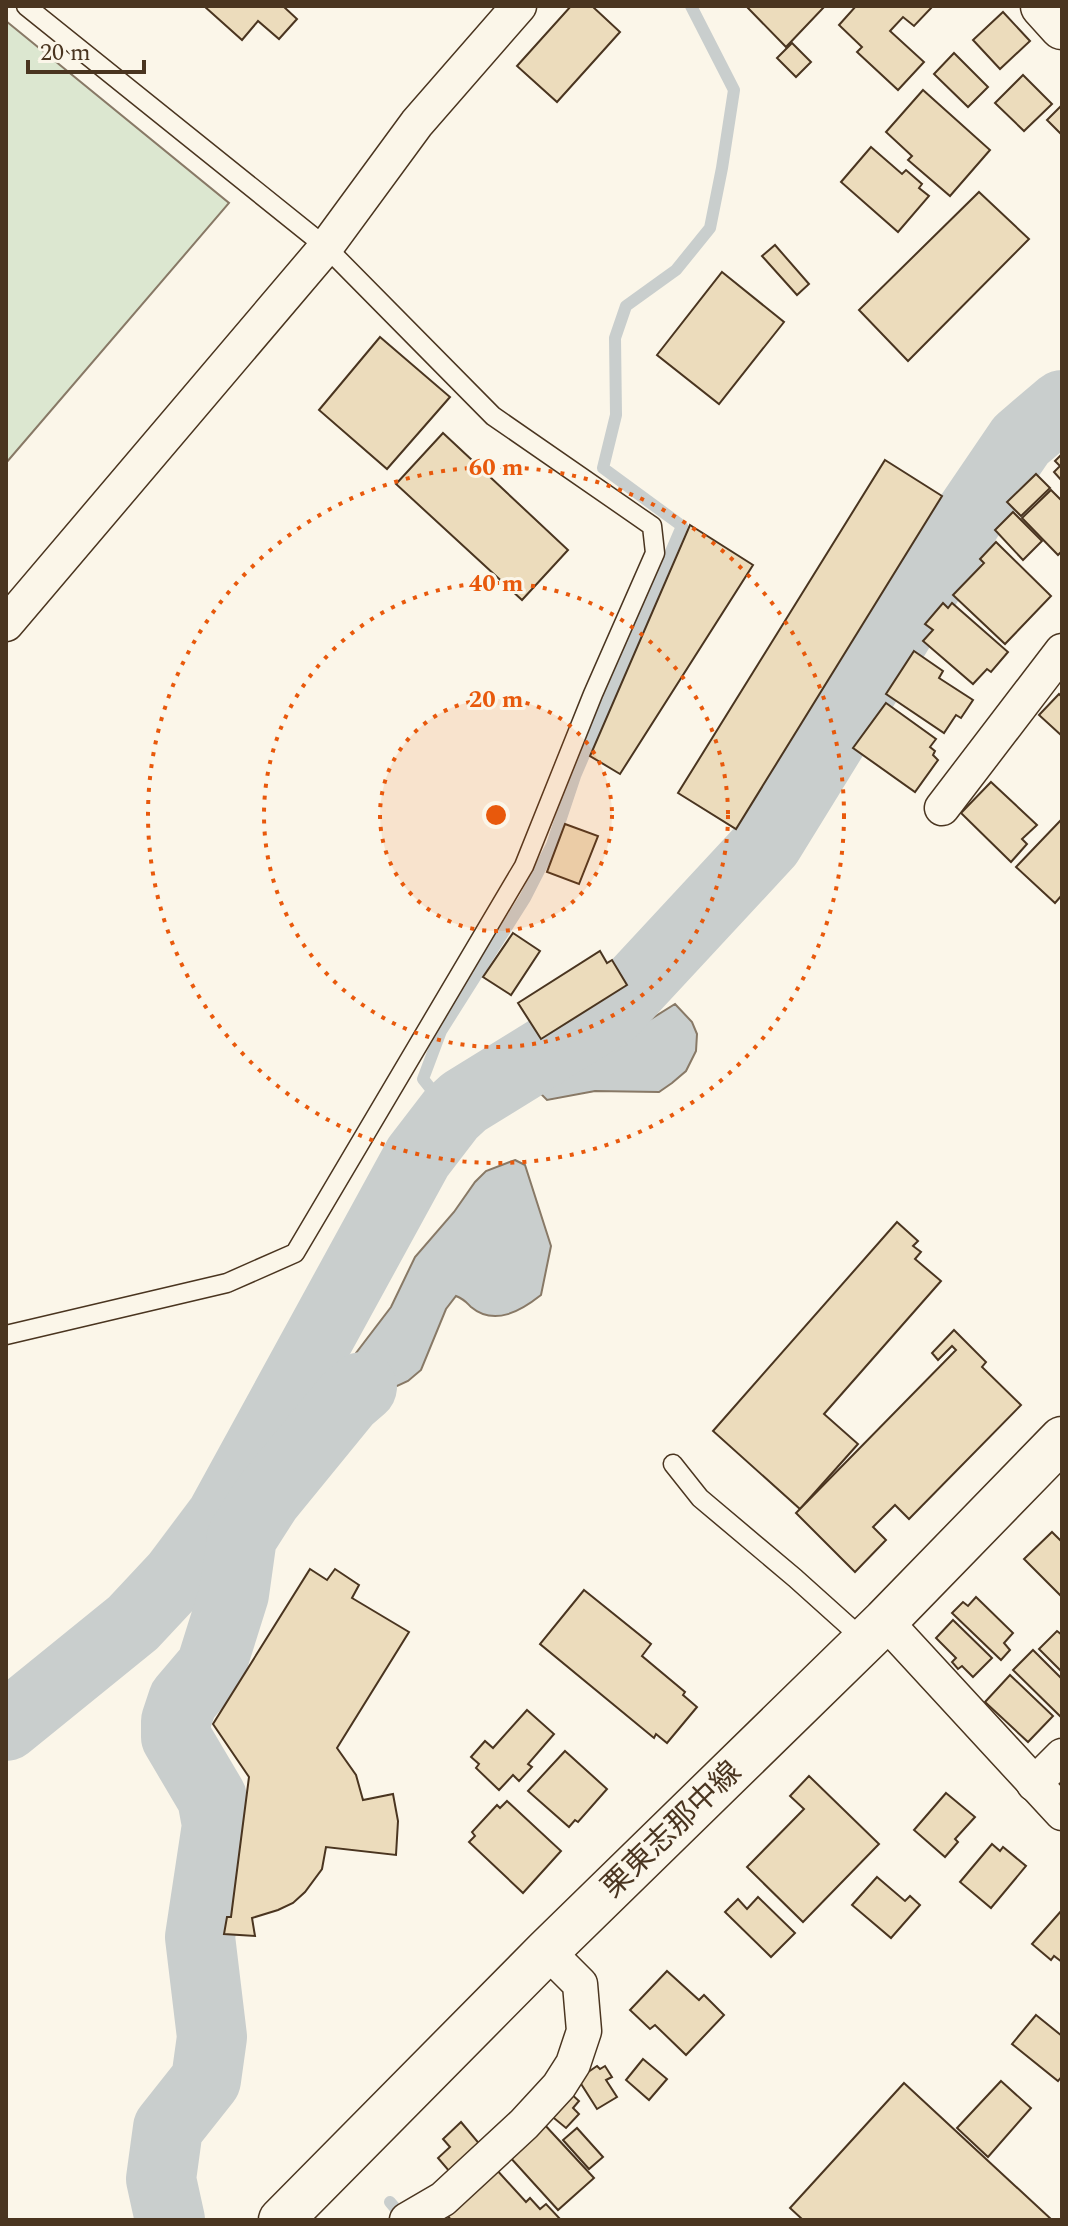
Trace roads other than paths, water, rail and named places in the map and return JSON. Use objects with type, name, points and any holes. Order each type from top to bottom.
[{"type":"main road","points":[[1043,6],[1062,27]]},
{"type":"main road","name":"栗東志那中線","points":[[281,2220],[1062,1439]]},
{"type":"street","points":[[6,624],[326,247],[417,123],[519,6]]},
{"type":"street","points":[[942,808],[1062,651]]},
{"type":"street","points":[[874,1630],[1062,1813]]},
{"type":"street","points":[[1034,1784],[1062,1756]]},
{"type":"street","points":[[407,2220],[443,2199],[524,2124],[559,2086],[573,2064],[584,2031],[580,1984],[547,1951]]},
{"type":"lane","points":[[6,1335],[227,1283],[295,1253],[524,866],[593,694],[655,553],[652,526],[493,416],[326,247],[26,6]]},
{"type":"lane","points":[[673,1464],[700,1498],[795,1578],[874,1630]]},
{"type":"waterway","points":[[451,1114],[423,1079],[441,1031],[525,898],[552,845],[575,776],[682,526],[603,468],[616,415],[615,338],[626,306],[676,270],[710,228],[722,168],[734,90],[691,6]]},
{"type":"waterway","points":[[6,1726],[133,1623],[176,1577],[221,1517],[418,1157],[451,1114],[464,1102],[613,1010],[768,843],[970,515],[1021,440],[1062,405]]},
{"type":"waterway","points":[[170,2220],[161,2179],[168,2128],[206,2080],[212,2037],[200,1937],[217,1825],[212,1798],[176,1737],[176,1721],[183,1700],[211,1667],[234,1594],[242,1537],[267,1498],[347,1400],[362,1387]]},
{"type":"waterway","points":[[390,2202],[405,2220]]}]
